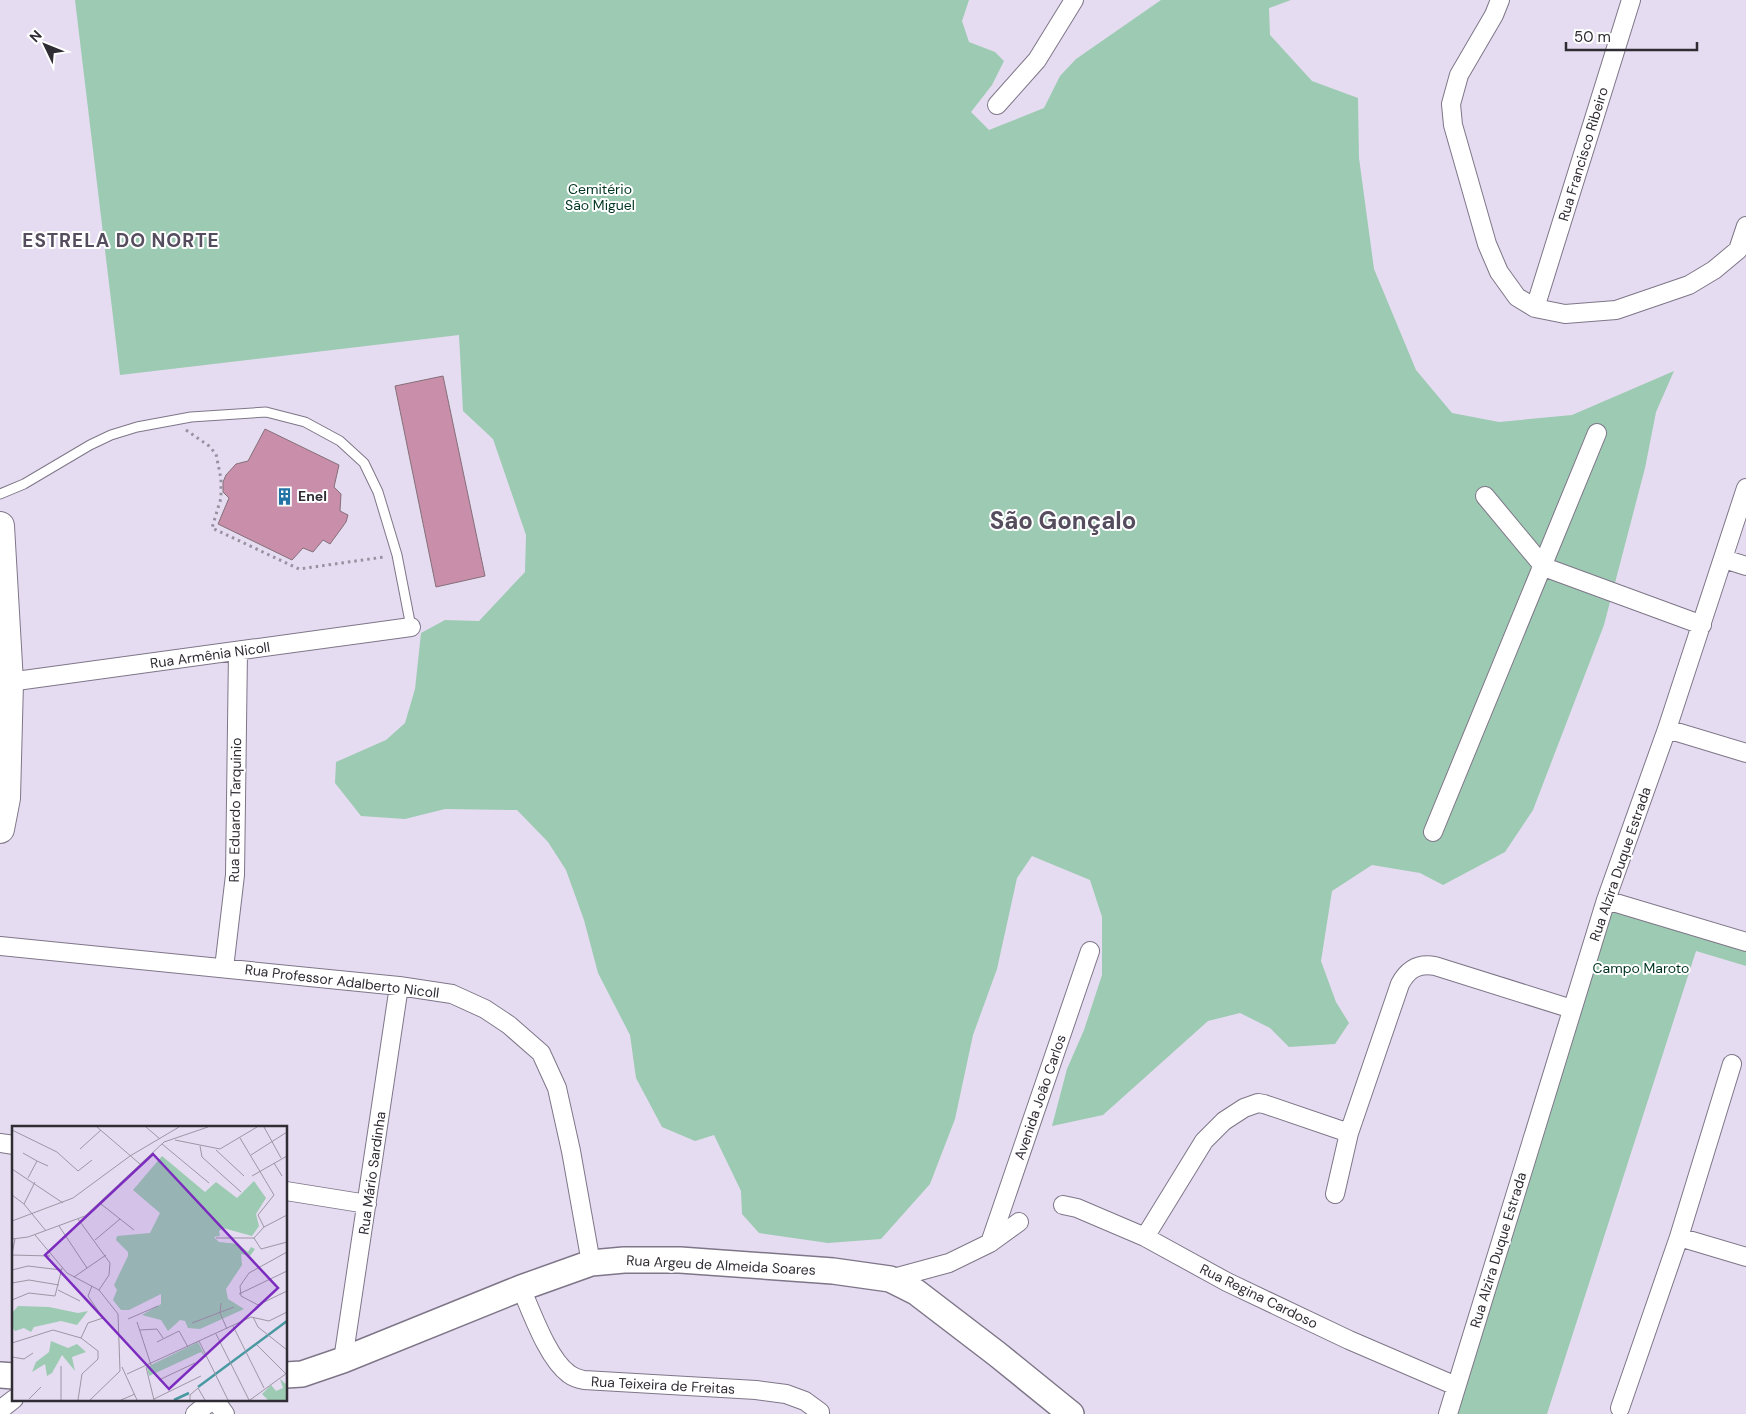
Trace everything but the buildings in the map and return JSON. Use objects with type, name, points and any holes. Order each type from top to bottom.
[{"type":"main road","points":[[0,526],[9,682],[6,798],[0,830]]},
{"type":"street","points":[[997,105],[1037,60],[1074,0]]},
{"type":"street","points":[[1500,0],[1494,15],[1459,75],[1451,104],[1453,125],[1487,244],[1499,272],[1517,297],[1535,308],[1565,314],[1616,310],[1689,286],[1742,255],[1746,226]]},
{"type":"street","name":"Rua Francisco Ribeiro","points":[[1535,308],[1631,0]]},
{"type":"street","points":[[1433,832],[1544,567],[1597,433]]},
{"type":"street","name":"Rua Alzira Duque Estrada","points":[[1448,1414],[1606,900],[1667,729],[1746,488]]},
{"type":"street","points":[[1485,496],[1544,567],[1702,625]]},
{"type":"street","points":[[1724,559],[1746,566]]},
{"type":"street","name":"Rua Armênia Nicoll","points":[[9,682],[411,627]]},
{"type":"street","name":"Rua Eduardo Tarquinio","points":[[224,968],[235,875],[238,651]]},
{"type":"street","points":[[1667,729],[1746,753]]},
{"type":"street","points":[[1606,900],[1746,942]]},
{"type":"street","name":"Rua Professor Adalberto Nicoll","points":[[0,946],[399,986],[452,994],[485,1009],[509,1025],[541,1053],[557,1088],[571,1151],[591,1263]]},
{"type":"street","name":"Avenida João Carlos","points":[[990,1243],[1090,950]]},
{"type":"street","points":[[1335,1194],[1349,1133],[1405,973],[1416,966],[1435,966],[1572,1009]]},
{"type":"street","name":"Rua Mário Sardinha","points":[[343,1360],[399,986]]},
{"type":"street","points":[[1620,1408],[1679,1236],[1732,1064]]},
{"type":"street","points":[[1145,1237],[1204,1141],[1224,1121],[1244,1108],[1258,1103],[1264,1104],[1349,1133]]},
{"type":"street","points":[[288,1190],[367,1204]]},
{"type":"street","name":"Rua Regina Cardoso","points":[[1063,1205],[1086,1212],[1145,1237],[1228,1282],[1349,1340],[1456,1386]]},
{"type":"street","points":[[890,1280],[950,1264],[990,1243],[1019,1222]]},
{"type":"street","points":[[1679,1236],[1746,1257]]},
{"type":"street","name":"Rua Argeu de Almeida Soares","points":[[288,1376],[302,1374],[343,1360],[521,1288],[591,1263],[624,1260],[680,1260],[833,1271],[890,1280],[916,1292],[1071,1414]]},
{"type":"street","name":"Rua Teixeira de Freitas","points":[[521,1288],[549,1349],[560,1367],[571,1376],[584,1380],[756,1390],[786,1394],[805,1401],[820,1412],[820,1414]]},
{"type":"street","points":[[0,1410],[12,1400]]},
{"type":"street","points":[[195,1414],[211,1402]]},
{"type":"street","points":[[216,1402],[225,1414]]},
{"type":"lane","points":[[0,494],[24,484],[90,445],[111,435],[137,427],[190,417],[266,412],[305,422],[340,441],[364,463],[378,492],[397,555],[411,627]]},
{"type":"path","points":[[174,420],[209,446],[216,454],[221,479],[222,498],[212,528],[299,569],[397,555]]},
{"type":"green space","name":"Cemitério São Miguel","points":[[75,0],[969,0],[962,21],[969,42],[995,52],[1004,61],[992,85],[971,112],[989,130],[1044,108],[1060,76],[1076,59],[1161,0],[1291,0],[1269,8],[1270,35],[1312,81],[1358,98],[1359,158],[1374,269],[1416,370],[1452,413],[1499,422],[1572,415],[1674,371],[1656,412],[1645,468],[1604,625],[1533,810],[1505,852],[1443,885],[1420,873],[1372,865],[1332,891],[1321,961],[1336,1002],[1349,1023],[1335,1044],[1289,1047],[1270,1028],[1240,1013],[1208,1021],[1103,1115],[1052,1126],[1067,1069],[1084,1030],[1102,975],[1102,917],[1090,880],[1032,856],[1017,878],[997,969],[973,1035],[955,1119],[930,1184],[881,1239],[828,1243],[759,1233],[742,1214],[741,1191],[714,1135],[695,1141],[662,1127],[636,1078],[630,1035],[598,973],[584,920],[566,870],[548,842],[517,810],[445,809],[405,819],[361,816],[335,783],[336,762],[386,740],[405,723],[415,689],[421,633],[445,620],[479,621],[525,572],[526,535],[493,439],[463,411],[459,335],[120,375]]},
{"type":"green space","name":"Campo Maroto","points":[[1611,907],[1746,947],[1746,966],[1696,951],[1547,1414],[1455,1414]]},
{"type":"place","name":"Enel","points":[[284,496]]},
{"type":"district","name":"ESTRELA DO NORTE","points":[[121,240]]},
{"type":"district","name":"São Gonçalo","points":[[1063,521]]}]
